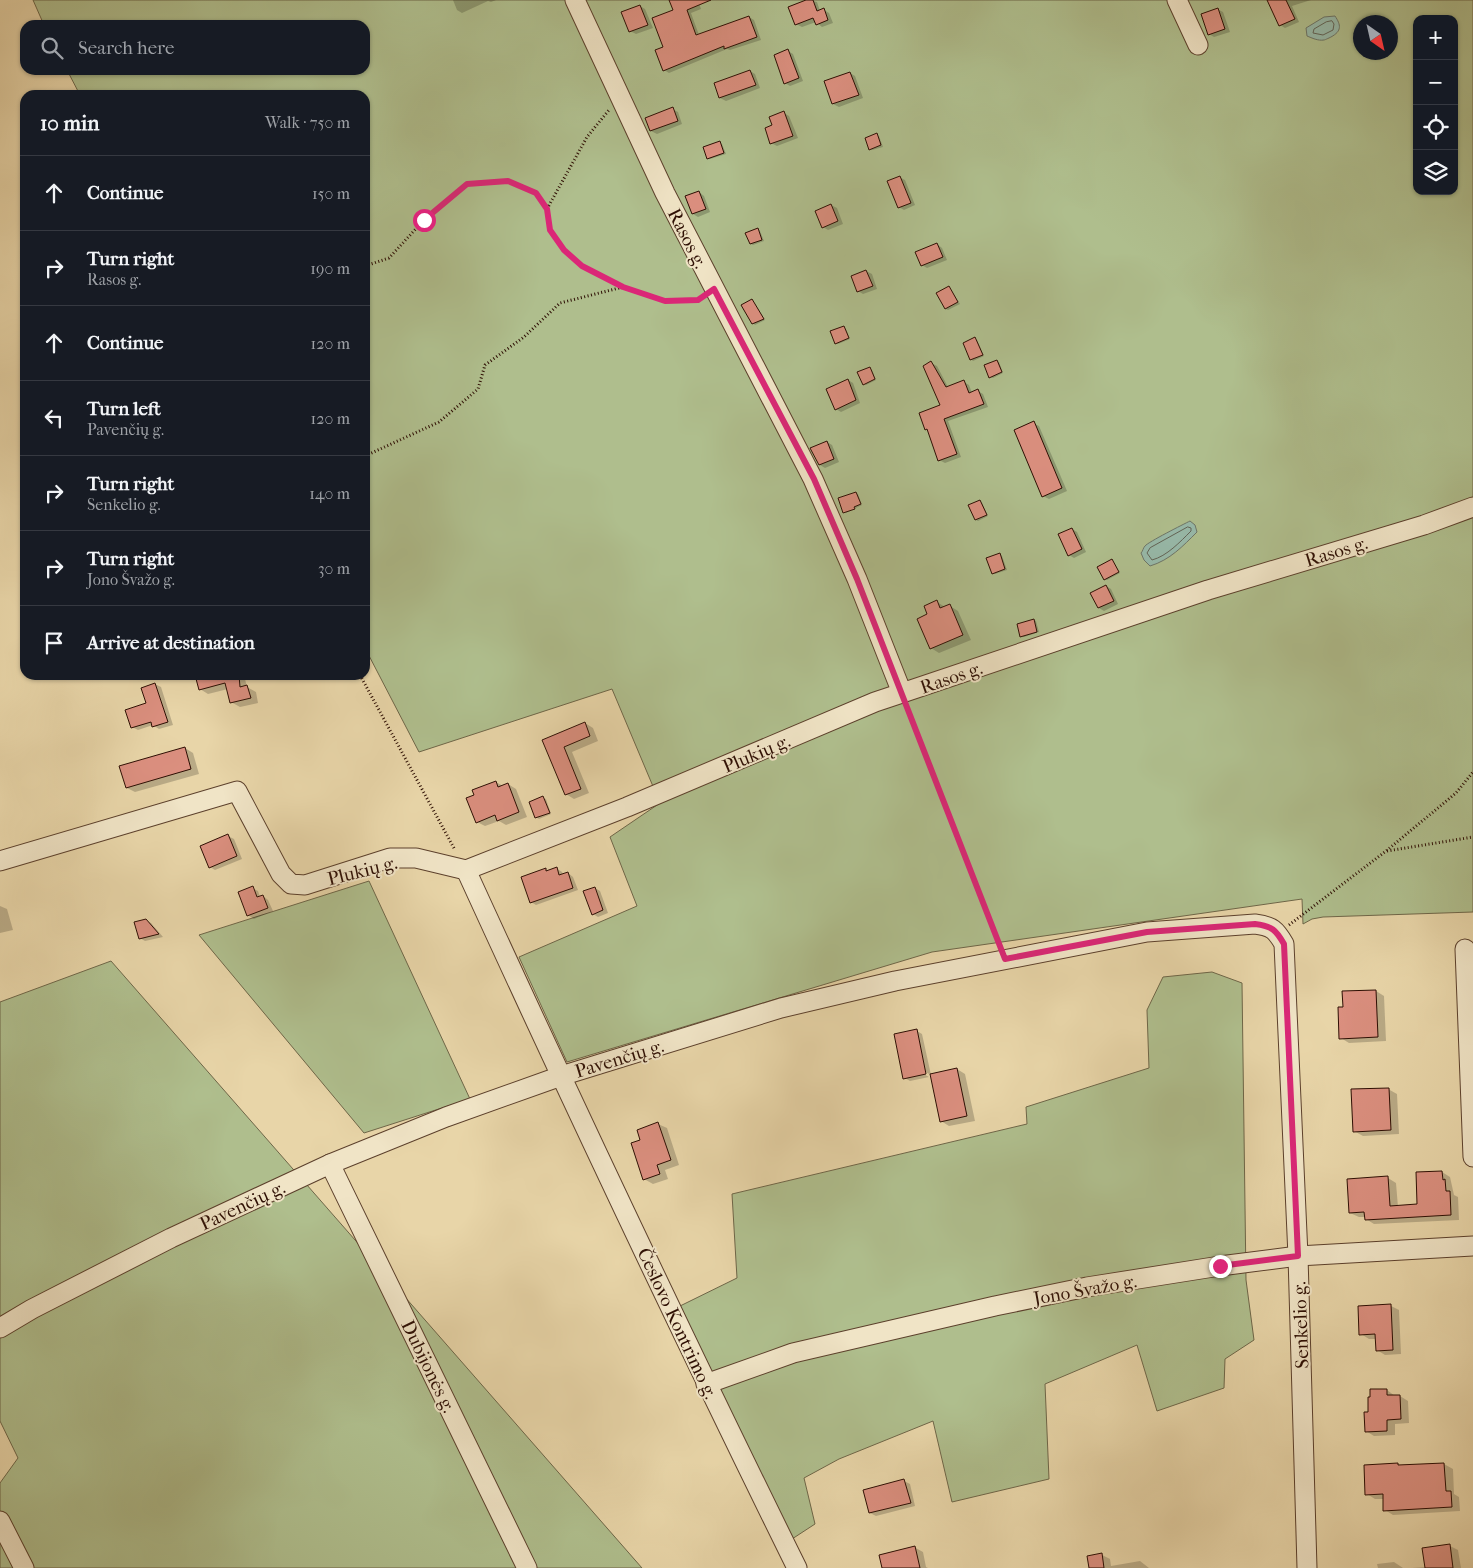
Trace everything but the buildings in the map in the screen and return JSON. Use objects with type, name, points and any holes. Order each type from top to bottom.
[{"type":"street","name":"Rasos g.","points":[[575,0],[665,193],[814,479],[857,579],[902,693],[1208,590],[1424,525],[1473,507]]},
{"type":"street","points":[[1177,0],[1198,45]]},
{"type":"street","name":"Plukių g.","points":[[0,861],[237,791],[282,874],[291,884],[305,885],[390,858],[416,858],[466,870],[627,807],[875,702],[902,693]]},
{"type":"street","name":"Česlovo Kontrimo g.","points":[[466,870],[706,1384],[797,1568]]},
{"type":"street","name":"Pavenčių g.","points":[[0,1328],[32,1309],[171,1238],[330,1164],[446,1117],[561,1076],[781,1008],[895,981],[1147,932],[1255,924],[1268,926],[1278,933]]},
{"type":"street","name":"Senkelio g.","points":[[1278,933],[1284,944],[1298,1256],[1307,1568]]},
{"type":"street","points":[[1465,949],[1473,1157]]},
{"type":"street","name":"Dubijonės g.","points":[[330,1164],[527,1568]]},
{"type":"street","name":"Jono Švažo g.","points":[[706,1384],[793,1353],[995,1306],[1087,1287],[1298,1256],[1473,1246]]},
{"type":"street","points":[[0,1521],[24,1568]]},
{"type":"path","points":[[547,209],[587,137],[621,98]]},
{"type":"path","points":[[370,264],[389,258],[424,220],[467,184],[508,181],[536,193],[547,209],[550,230],[564,250],[582,266],[623,287],[665,301],[698,300],[714,289]]},
{"type":"path","points":[[370,454],[439,422],[478,389],[485,365],[524,337],[560,303],[623,287]]},
{"type":"path","points":[[363,680],[466,870]]},
{"type":"path","points":[[902,693],[1005,959]]},
{"type":"path","points":[[1278,933],[1386,851],[1456,793],[1473,772]]},
{"type":"path","points":[[1386,851],[1473,837]]},
{"type":"green space","points":[[33,0],[1473,0],[1473,912],[1323,917],[1312,919],[1303,924],[1302,899],[932,952],[567,1062],[519,957],[637,906],[610,837],[660,803],[612,689],[419,752],[370,658],[370,90],[77,90],[70,75],[370,75],[370,20],[42,20]]},
{"type":"green space","points":[[369,881],[470,1099],[364,1133],[199,935]]},
{"type":"green space","points":[[111,961],[642,1568],[0,1568],[0,1483],[18,1458],[0,1421],[0,1002]]},
{"type":"green space","points":[[1212,972],[1242,983],[1246,1280],[1254,1340],[1225,1359],[1224,1388],[1157,1411],[1137,1345],[1045,1384],[1049,1479],[952,1502],[933,1421],[839,1459],[804,1478],[815,1524],[792,1539],[680,1306],[737,1278],[732,1194],[1027,1124],[1026,1107],[1149,1068],[1147,1010],[1163,977]]},
{"type":"water","points":[[1335,16],[1339,30],[1335,35],[1322,40],[1307,36],[1306,28],[1324,17]]},
{"type":"water","points":[[1190,521],[1195,525],[1197,532],[1176,552],[1150,566],[1144,560],[1141,553],[1145,546]]},
{"type":"route","points":[[424,220],[467,184],[508,181],[536,193],[547,209],[550,230],[564,250],[582,266],[623,287],[665,301],[698,300],[714,289],[814,479],[857,579],[1005,959],[1147,932],[1255,924],[1268,926],[1278,933],[1284,944],[1298,1256],[1220,1266]]}]
